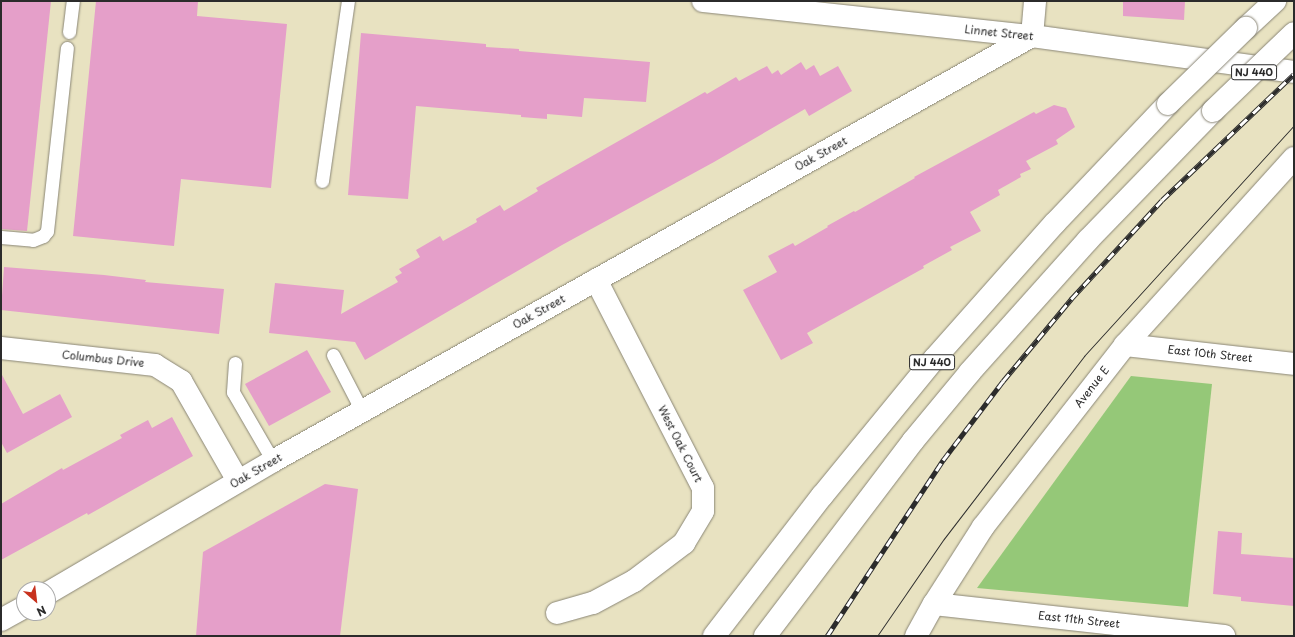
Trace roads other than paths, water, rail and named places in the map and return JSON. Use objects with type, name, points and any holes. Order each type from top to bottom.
[{"type":"main road","name":"Linnet Street","points":[[703,1],[1032,36],[1294,72]]},
{"type":"main road","points":[[1032,36],[1035,1]]},
{"type":"main road","name":"NJ 440","points":[[714,636],[822,496],[935,358],[1055,222],[1168,104],[1275,1]]},
{"type":"main road","name":"NJ 440","points":[[765,636],[908,447],[970,372],[1088,240],[1213,111],[1294,33]]},
{"type":"main road","name":"Oak Street","points":[[56,588],[273,461],[1032,36]]},
{"type":"main road","name":"Avenue E","points":[[916,636],[934,604],[983,528],[1125,345],[1294,158]]},
{"type":"main road","name":"West Oak Court","points":[[557,613],[593,603],[634,581],[684,543],[703,511],[703,488],[596,280]]},
{"type":"main road","name":"East 10th Street","points":[[1125,345],[1294,364]]},
{"type":"main road","name":"Columbus Drive","points":[[1,348],[155,365],[181,381],[238,481]]},
{"type":"main road","name":"East 11th Street","points":[[934,604],[1224,636]]},
{"type":"main road","points":[[1,620],[16,612]]},
{"type":"lane","points":[[69,32],[73,1]]},
{"type":"lane","points":[[322,181],[348,1]]},
{"type":"lane","points":[[1,237],[33,240],[43,236],[47,231],[67,48]]},
{"type":"lane","points":[[333,355],[362,411]]},
{"type":"lane","points":[[236,363],[233,392],[273,461]]},
{"type":"tram line","points":[[877,636],[943,540],[1084,356],[1294,125]]},
{"type":"railway","points":[[827,636],[943,460],[1003,381],[1071,299],[1162,200],[1294,74]]}]
